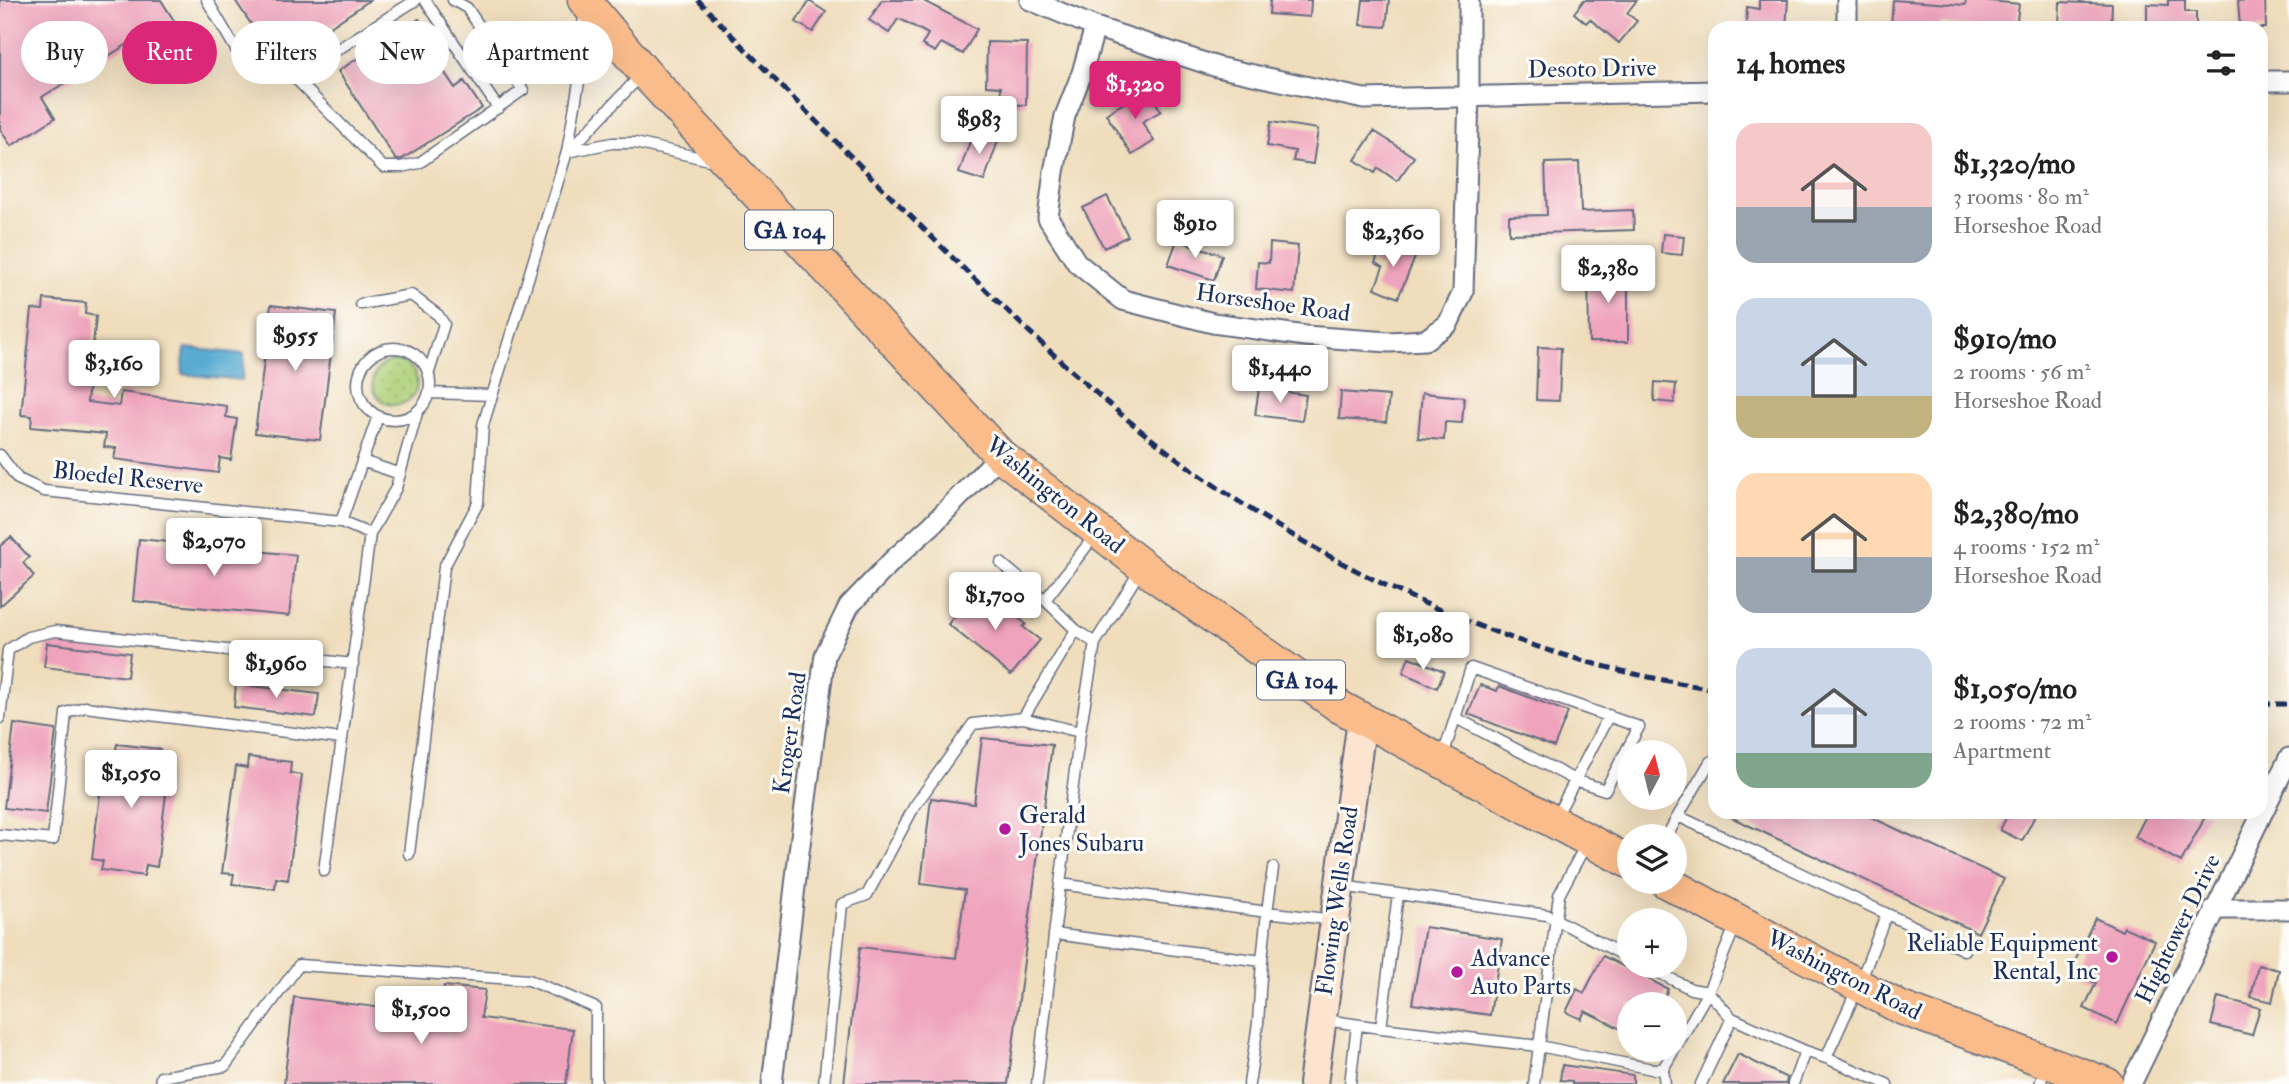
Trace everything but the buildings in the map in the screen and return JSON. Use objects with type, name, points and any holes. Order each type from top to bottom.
[{"type":"main road","name":"Washington Road","points":[[585,0],[644,72],[1000,455],[1143,566],[1300,680],[1362,719],[1617,856]]},
{"type":"main road","name":"Flowing Wells Road","points":[[1313,1084],[1362,719]]},
{"type":"main road","name":"Washington Road","points":[[1687,893],[1901,1008],[2044,1073],[2107,1084]]},
{"type":"street","name":"Desoto Drive","points":[[1030,0],[1095,27],[1217,67],[1364,99],[1708,91]]},
{"type":"street","name":"Horseshoe Road","points":[[1095,27],[1082,73],[1065,116],[1048,218],[1077,263],[1123,300],[1213,323],[1305,336],[1389,342],[1426,340],[1448,324],[1463,292],[1469,0]]},
{"type":"street","points":[[1847,0],[1847,21]]},
{"type":"street","points":[[2268,81],[2289,80]]},
{"type":"street","name":"Kroger Road","points":[[772,1084],[825,655],[849,606],[894,559],[932,526],[1000,455]]},
{"type":"street","name":"Hightower Drive","points":[[2268,800],[2289,758]]},
{"type":"street","name":"Hightower Drive","points":[[2131,1084],[2259,819]]},
{"type":"street","points":[[2214,909],[2289,909]]},
{"type":"lane","points":[[207,0],[231,41]]},
{"type":"lane","points":[[341,47],[416,0]]},
{"type":"lane","points":[[425,0],[498,108]]},
{"type":"lane","points":[[300,84],[383,167],[419,163],[523,90],[467,8],[453,0]]},
{"type":"lane","points":[[409,854],[444,567],[478,503],[482,425],[567,152],[581,69],[585,0]]},
{"type":"lane","points":[[567,152],[644,72]]},
{"type":"lane","points":[[567,152],[612,143],[635,143],[729,164]]},
{"type":"lane","points":[[324,870],[370,534],[396,488],[417,413],[430,393],[429,372],[444,324],[438,314],[411,295],[361,304]]},
{"type":"lane","points":[[417,413],[398,420],[378,416],[368,409],[358,388],[358,376],[362,365],[381,349],[404,348],[415,353],[429,372]]},
{"type":"lane","points":[[430,393],[492,395]]},
{"type":"lane","points":[[341,522],[378,416]]},
{"type":"lane","name":"Bloedel Reserve","points":[[2,461],[18,479],[44,491],[341,522],[370,534]]},
{"type":"lane","points":[[362,461],[400,474]]},
{"type":"lane","points":[[1045,600],[1098,531]]},
{"type":"lane","points":[[1001,563],[1076,630],[1095,643]]},
{"type":"lane","points":[[1037,1084],[1060,884],[1095,643],[1143,566]]},
{"type":"lane","points":[[1023,718],[1076,630]]},
{"type":"lane","points":[[0,719],[8,650],[28,637],[55,631],[353,664]]},
{"type":"lane","points":[[1441,762],[1455,718],[1471,668],[1639,727],[1605,790],[1575,780],[1455,718]]},
{"type":"lane","points":[[0,835],[53,840],[66,713],[85,707],[342,739]]},
{"type":"lane","points":[[1554,822],[1609,715]]},
{"type":"lane","points":[[824,1084],[842,904],[867,895],[914,807],[972,724],[1023,718],[1080,732]]},
{"type":"lane","points":[[1674,824],[1708,765]]},
{"type":"lane","points":[[1678,816],[1964,950]]},
{"type":"lane","points":[[1534,1084],[1559,895],[1588,840]]},
{"type":"lane","points":[[1249,1084],[1258,1023],[1266,912],[1273,868]]},
{"type":"lane","points":[[1060,884],[1334,920]]},
{"type":"lane","points":[[1339,886],[1547,915],[1617,952]]},
{"type":"lane","points":[[1381,1028],[1398,894]]},
{"type":"lane","points":[[1826,1058],[1859,985],[1886,915]]},
{"type":"lane","points":[[1687,1030],[1709,992],[1738,920]]},
{"type":"lane","points":[[1054,934],[1262,961]]},
{"type":"lane","points":[[160,1084],[161,1077],[225,1066],[299,965],[529,980],[596,1008],[596,1084]]},
{"type":"lane","points":[[1669,978],[1691,989],[1709,992],[1731,1018],[1887,1084]]},
{"type":"lane","points":[[1702,1084],[1731,1018]]},
{"type":"lane","points":[[1321,1020],[1539,1046],[1663,1069]]},
{"type":"lane","points":[[1350,1084],[1357,1025]]},
{"type":"lane","points":[[1793,1084],[1805,1051]]},
{"type":"lane","points":[[1665,1084],[1663,1069],[1667,1062]]},
{"type":"green space","points":[[395,361],[410,368],[417,383],[410,398],[395,405],[380,398],[373,383],[380,368]]},
{"type":"water","points":[[185,348],[244,354],[242,380],[182,374]]},
{"type":"railway","points":[[698,0],[982,287],[1067,367],[1155,442],[1245,506],[1307,544],[1371,578],[1437,609],[1505,636],[1644,676],[1708,688]]},
{"type":"railway","points":[[2268,704],[2289,704]]},
{"type":"place","name":"Gerald Jones Subaru","points":[[1005,829]]},
{"type":"place","name":"Reliable Equipment Rental, Inc","points":[[2112,957]]},
{"type":"place","name":"Advance Auto Parts","points":[[1457,972]]}]
